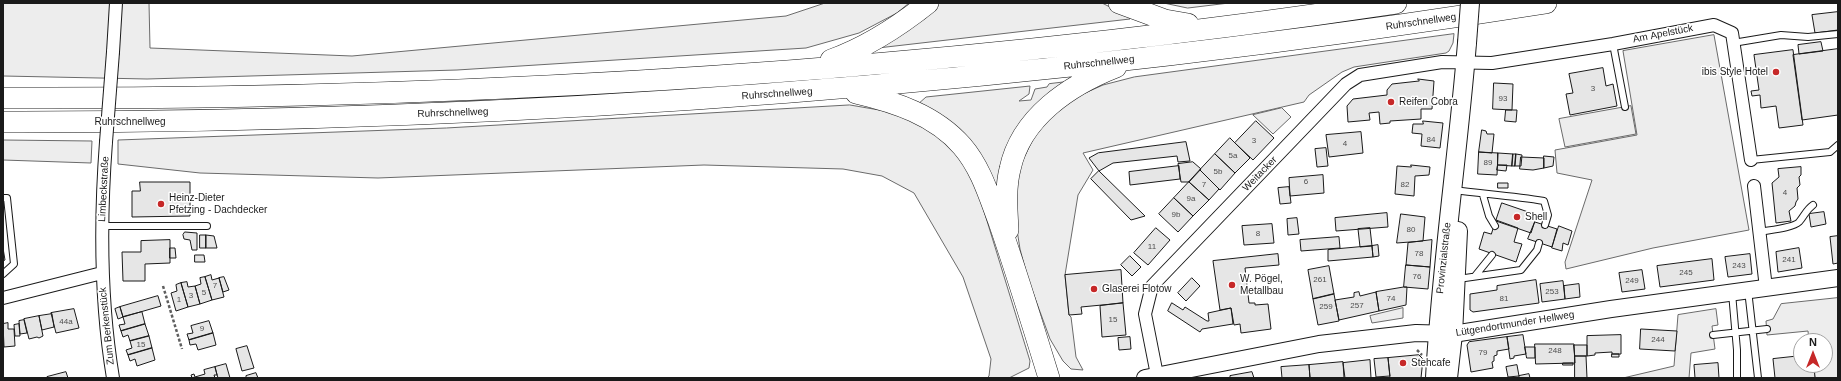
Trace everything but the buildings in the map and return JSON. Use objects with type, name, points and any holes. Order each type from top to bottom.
[{"type":"highway","points":[[785,70],[818,64],[854,51],[897,27],[928,3]]},
{"type":"highway","points":[[1118,3],[1143,13],[1171,21],[1199,26],[1232,25]]},
{"type":"highway","points":[[3,98],[330,94],[569,84],[785,70],[1044,47],[1232,25],[1396,3]]},
{"type":"highway","name":"Ruhrschnellweg","points":[[3,122],[194,121],[456,113],[653,103],[815,91],[974,76],[1158,56],[1334,34],[1546,3]]},
{"type":"highway","points":[[1008,247],[1007,184],[1010,168],[1020,141],[1029,127],[1054,102],[1101,73],[1138,60],[1158,56]]},
{"type":"highway","points":[[815,91],[845,91],[884,100],[911,110],[940,126],[962,147],[978,169],[1008,247],[1049,378]]},
{"type":"main road","name":"Provinzialstraße","points":[[1435,378],[1446,333],[1456,279],[1456,190],[1458,138],[1466,62],[1470,3]]},
{"type":"main road","name":"Provinzialstraße","points":[[1448,378],[1446,333],[1440,296],[1456,190]]},
{"type":"main road","name":"Lütgendortmunder Hellweg","points":[[1151,377],[1193,373],[1319,344],[1416,333],[1446,333],[1838,278]]},
{"type":"street","name":"Limbeckstraße","points":[[102,273],[102,226],[106,142],[116,3]]},
{"type":"street","name":"Am Apelstück","points":[[1466,62],[1492,63],[1613,44],[1714,25],[1732,33],[1751,160]]},
{"type":"street","name":"Weitacker","points":[[1151,377],[1144,314],[1152,286],[1346,84],[1360,75],[1442,62],[1466,62]]},
{"type":"street","points":[[1754,186],[1766,288]]},
{"type":"street","points":[[3,298],[102,273]]},
{"type":"street","name":"Zum Berkenstück","points":[[102,273],[113,378]]},
{"type":"lane","points":[[1733,43],[1782,34],[1808,37],[1838,34]]},
{"type":"lane","points":[[1613,44],[1625,107]]},
{"type":"lane","points":[[1751,160],[1830,152],[1838,145]]},
{"type":"lane","points":[[1456,190],[1483,195],[1506,195],[1544,201],[1548,215],[1545,225]]},
{"type":"lane","points":[[1483,195],[1489,216],[1495,226]]},
{"type":"lane","points":[[3,198],[7,198],[14,264],[3,274]]},
{"type":"lane","points":[[1759,232],[1798,223],[1807,209],[1813,205]]},
{"type":"lane","points":[[102,226],[207,226]]},
{"type":"lane","points":[[1456,279],[1521,270],[1537,250],[1539,243]]},
{"type":"lane","points":[[1475,276],[1492,255]]},
{"type":"lane","points":[[1748,290],[1758,378]]},
{"type":"lane","points":[[1732,293],[1737,378]]},
{"type":"lane","points":[[1713,335],[1753,332],[1766,329]]},
{"type":"path","points":[[163,286],[182,349]]},
{"type":"shaded area","points":[[3,3],[149,3],[150,48],[352,56],[786,16],[825,3],[909,3],[897,13],[859,33],[806,48],[457,70],[147,79],[3,76]]},
{"type":"shaded area","points":[[939,3],[1102,3],[1130,17],[1130,19],[869,49],[896,37],[926,18]]},
{"type":"shaded area","points":[[1164,3],[1229,3],[1188,8]]},
{"type":"shaded area","points":[[1454,34],[1453,43],[1449,51],[1446,53],[1354,67],[1342,72],[1309,95],[1304,102],[1083,153],[1093,170],[1078,195],[1065,275],[1069,315],[1071,317],[1076,357],[1083,370],[1071,369],[1063,361],[1050,339],[1028,279],[1020,249],[1014,211],[1016,175],[1039,126],[1076,97],[1103,85],[1134,77]]},
{"type":"shaded area","points":[[1714,35],[1749,230],[1653,248],[1566,269],[1565,262],[1592,180],[1557,173],[1555,150],[1637,135],[1623,51]]},
{"type":"shaded area","points":[[1081,80],[1049,98],[1000,199],[917,105],[926,97],[1030,86],[1029,94],[1019,101],[1031,100],[1035,89],[1047,87],[1049,84]]},
{"type":"shaded area","points":[[850,105],[885,111],[921,123],[949,143],[972,172],[1030,361],[1029,368],[1009,378],[987,378],[989,376],[991,359],[963,277],[914,193],[882,176],[843,169],[704,165],[378,178],[200,173],[118,164],[118,140],[446,128]]},
{"type":"shaded area","points":[[1631,106],[1636,134],[1565,147],[1559,119]]},
{"type":"shaded area","points":[[1282,108],[1291,117],[1273,134],[1253,115]]},
{"type":"shaded area","points":[[3,140],[92,141],[91,163],[3,160]]},
{"type":"shaded area","points":[[1838,298],[1838,378],[1815,378],[1814,373],[1833,373],[1833,333],[1808,333],[1808,331],[1767,335],[1766,321],[1773,319],[1781,304]]},
{"type":"shaded area","points":[[1403,308],[1403,318],[1372,323],[1370,316]]},
{"type":"shaded area","points":[[1716,309],[1718,325],[1712,326],[1715,349],[1691,353],[1689,378],[1623,378],[1674,366],[1678,315]]},
{"type":"place","name":"ibis Style Hotel","points":[[1776,72]]},
{"type":"place","name":"Reifen Cobra","points":[[1391,102]]},
{"type":"place","name":"Heinz-Dieter Pfetzing - Dachdecker","points":[[161,204]]},
{"type":"place","name":"Shell","points":[[1517,217]]},
{"type":"place","name":"W. Pögel, Metallbau","points":[[1232,285]]},
{"type":"place","name":"Glaserei Flotow","points":[[1094,289]]},
{"type":"place","name":"Stehcafe","points":[[1403,363]]}]
